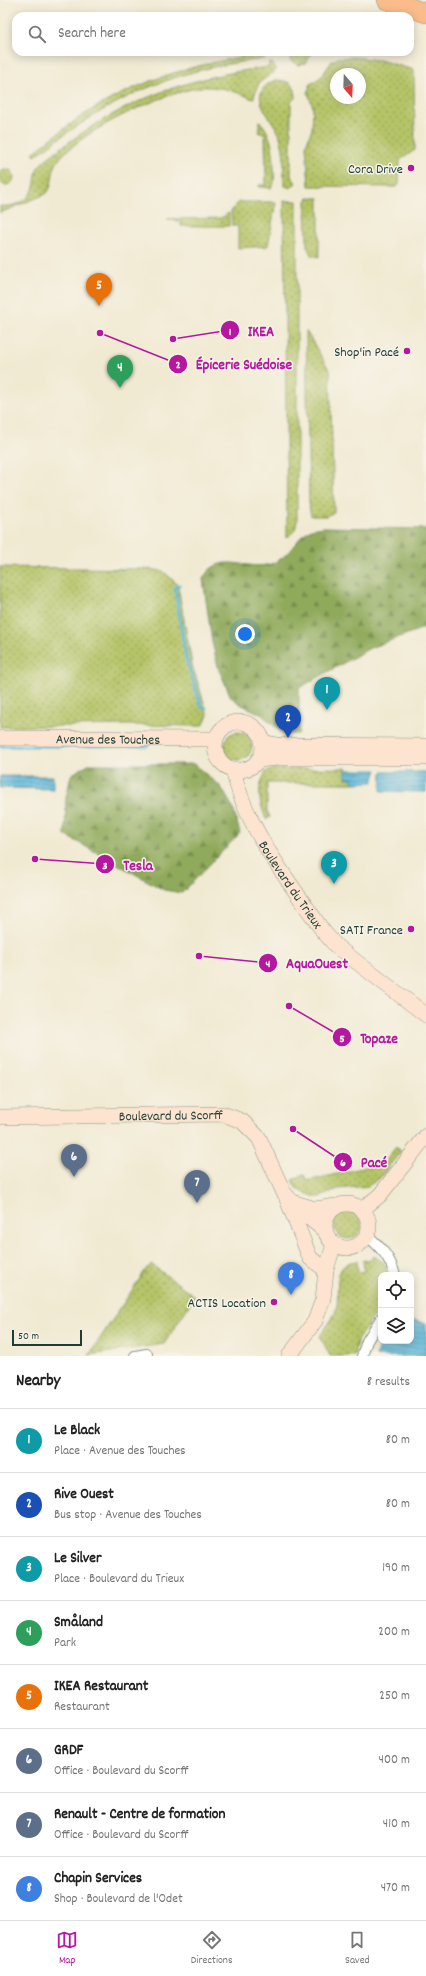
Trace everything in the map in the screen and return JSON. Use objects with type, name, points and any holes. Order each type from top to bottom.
[{"type":"highway","points":[[395,2],[426,14]]},
{"type":"street","points":[[243,804],[255,763],[262,752],[262,742],[259,733],[253,727],[240,722],[231,723],[223,728],[216,739],[215,749],[218,758],[224,765],[233,769],[242,770],[255,763],[276,758],[426,758]]},
{"type":"street","name":"Avenue des Touches","points":[[0,738],[216,739]]},
{"type":"street","points":[[262,742],[277,745],[426,746]]},
{"type":"street","name":"Boulevard du Trieux","points":[[233,769],[248,817],[323,931],[337,947],[426,1015]]},
{"type":"street","name":"Boulevard du Scorff","points":[[0,1116],[223,1114],[242,1121],[258,1138],[280,1187],[301,1211],[325,1231]]},
{"type":"street","points":[[363,1209],[380,1195],[426,1136]]},
{"type":"street","points":[[326,1270],[310,1258],[288,1205],[290,1198],[315,1209],[350,1203],[363,1209],[370,1221],[368,1236],[356,1246],[349,1248],[334,1244],[325,1231],[327,1216],[336,1206]]},
{"type":"street","points":[[368,1236],[383,1250],[390,1260],[394,1272]]},
{"type":"street","points":[[289,1356],[315,1321],[324,1299],[326,1270],[334,1244]]},
{"type":"street","points":[[362,1356],[367,1341],[378,1323]]},
{"type":"street","points":[[135,1356],[147,1354]]},
{"type":"green space","points":[[263,56],[264,59],[199,70],[142,90],[115,103],[89,119],[62,136],[35,156],[33,153],[79,118],[122,94],[167,75],[215,62]]},
{"type":"green space","points":[[289,56],[310,56],[306,63],[298,65],[291,61]]},
{"type":"green space","points":[[352,57],[380,60],[414,70],[415,150],[400,160],[399,184],[397,187],[309,186],[306,145],[312,129],[313,107],[308,93],[310,84],[321,77],[332,61],[338,58]]},
{"type":"green space","points":[[269,62],[273,64],[276,70],[259,83],[253,99],[228,90],[215,87],[203,87],[187,90],[147,104],[106,124],[87,135],[60,158],[54,168],[49,191],[46,194],[0,213],[0,206],[11,206],[25,200],[29,196],[34,187],[39,166],[43,162],[83,132],[108,117],[132,104],[183,84],[239,71],[269,67]]},
{"type":"green space","points":[[276,80],[287,82],[293,86],[296,93],[296,97],[291,102],[291,176],[296,183],[291,188],[285,186],[284,182],[283,149],[280,135],[265,110],[260,97],[262,90]]},
{"type":"green space","points":[[259,120],[267,131],[273,150],[274,184],[271,188],[259,187],[259,185],[266,185],[265,133],[259,133]]},
{"type":"green space","points":[[3,170],[9,170],[13,174],[13,180],[9,184],[3,184],[-1,180],[-1,174]]},
{"type":"green space","points":[[308,198],[319,198],[319,257],[311,255],[307,246],[306,201]]},
{"type":"green space","points":[[284,201],[297,201],[297,521],[295,530],[287,538]]},
{"type":"green space","points":[[239,202],[276,202],[268,246],[238,248],[238,226],[232,226],[231,210]]},
{"type":"green space","points":[[229,213],[229,226],[181,226],[181,222],[167,219],[221,218]]},
{"type":"green space","points":[[306,331],[330,371],[334,512],[327,516],[311,516],[309,506]]},
{"type":"green space","points":[[323,527],[426,529],[426,627],[370,648],[299,688],[299,734],[284,734],[261,714],[242,705],[231,697],[219,670],[212,642],[203,579],[209,571],[223,563],[257,566],[274,563],[280,560],[305,533],[311,529]]},
{"type":"green space","points":[[0,567],[146,569],[163,571],[176,583],[179,592],[192,665],[208,715],[204,724],[199,726],[129,725],[0,727]]},
{"type":"green space","points":[[238,732],[248,736],[252,746],[248,756],[238,760],[228,756],[224,746],[228,736]]},
{"type":"green space","points":[[88,764],[194,764],[221,787],[233,808],[240,833],[182,893],[164,890],[65,835],[66,798],[71,775]]},
{"type":"green space","points":[[347,768],[346,770],[354,783],[267,783],[267,811],[270,817],[266,819],[260,801],[260,790],[266,772],[273,769]]},
{"type":"green space","points":[[396,1147],[401,1151],[380,1178],[368,1186],[338,1189],[320,1197],[315,1197],[298,1190],[292,1180],[304,1175],[307,1181],[388,1162],[387,1158]]},
{"type":"green space","points":[[348,1211],[358,1215],[362,1225],[358,1235],[348,1239],[338,1235],[334,1225],[338,1215]]},
{"type":"green space","points":[[374,1256],[384,1263],[388,1272],[378,1272],[378,1310],[357,1341],[354,1356],[330,1356],[320,1336],[336,1310],[339,1273],[348,1263],[357,1261],[358,1272],[364,1271],[363,1260],[369,1261]]},
{"type":"green space","points":[[152,1265],[195,1296],[164,1344],[89,1355],[147,1268]]},
{"type":"water","points":[[346,770],[377,770],[373,782],[354,783],[351,778],[346,778]]},
{"type":"water","points":[[382,772],[426,772],[426,792],[381,791]]},
{"type":"water","points":[[0,776],[53,776],[53,789],[0,788]]},
{"type":"water","points":[[414,1320],[426,1324],[426,1356],[376,1356],[380,1344],[414,1344]]},
{"type":"waterway","points":[[179,585],[175,588],[186,658],[202,708],[206,708]]},
{"type":"waterway","points":[[0,746],[147,746]]},
{"type":"place","name":"Cora Drive","points":[[411,168]]},
{"type":"place","name":"IKEA Restaurant","points":[[99,306]]},
{"type":"place","name":"Épicerie Suédoise","points":[[100,333]]},
{"type":"place","name":"IKEA","points":[[173,339]]},
{"type":"place","name":"Shop'in Pacé","points":[[407,351]]},
{"type":"place","name":"Småland","points":[[120,388]]},
{"type":"place","name":"Le Black","points":[[327,710]]},
{"type":"place","name":"Rive Ouest","points":[[288,738]]},
{"type":"place","name":"Tesla","points":[[35,859]]},
{"type":"place","name":"Le Silver","points":[[334,884]]},
{"type":"place","name":"SATI France","points":[[411,929]]},
{"type":"place","name":"AquaOuest","points":[[199,956]]},
{"type":"place","name":"Topaze","points":[[289,1006]]},
{"type":"place","name":"Pacé","points":[[293,1129]]},
{"type":"place","name":"GRDF","points":[[74,1177]]},
{"type":"place","name":"Renault - Centre de formation","points":[[197,1203]]},
{"type":"place","name":"Chapin Services","points":[[291,1295]]},
{"type":"place","name":"ACTIS Location","points":[[274,1302]]}]
